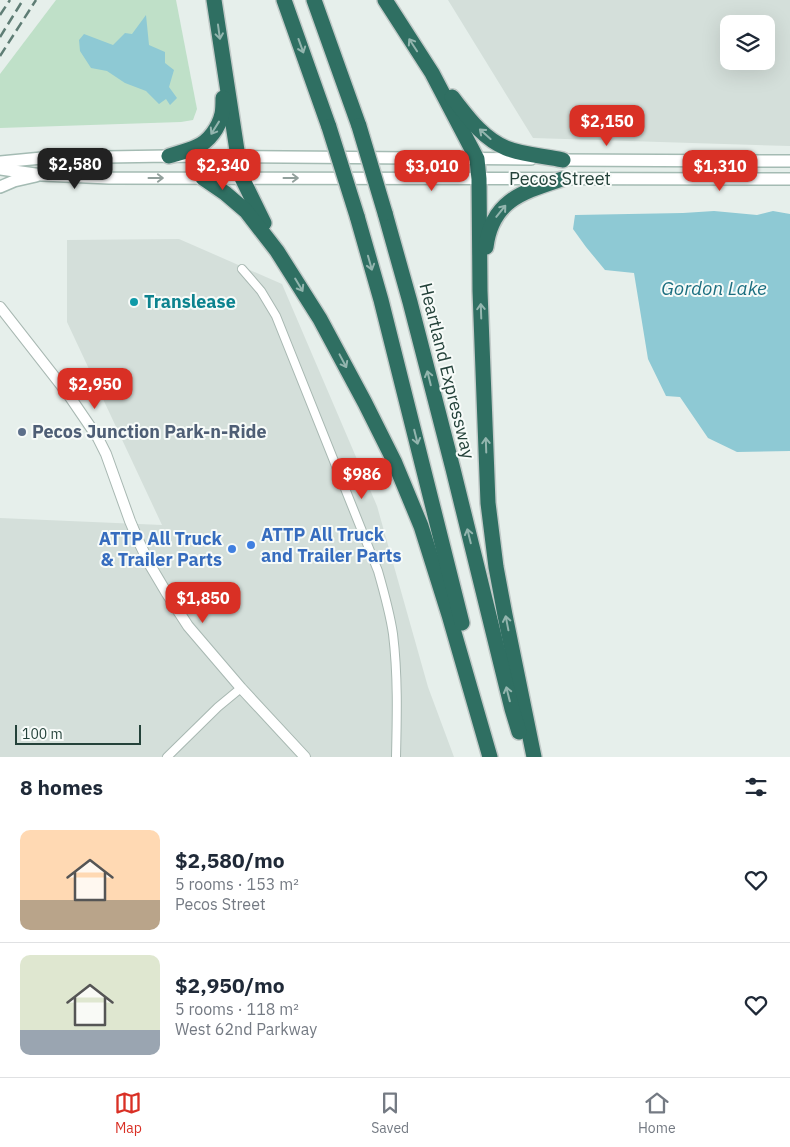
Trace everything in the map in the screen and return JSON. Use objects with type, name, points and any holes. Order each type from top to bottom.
[{"type":"highway","points":[[214,0],[242,178],[277,251]]},
{"type":"highway","points":[[284,0],[329,128],[357,216],[388,328],[496,757]]},
{"type":"highway","name":"Heartland Expressway","points":[[314,0],[359,126],[385,213],[410,302],[512,709],[527,757]]},
{"type":"highway","points":[[385,0],[432,74],[476,159],[479,179],[480,291],[488,503],[503,605],[534,757]]},
{"type":"highway","points":[[169,156],[201,144],[213,133],[219,124],[223,112],[224,64]]},
{"type":"highway","points":[[432,74],[475,125],[491,140],[517,152],[563,160]]},
{"type":"highway","points":[[203,178],[246,211],[277,251],[320,319],[394,461],[424,535],[490,757]]},
{"type":"highway","points":[[480,291],[487,239],[490,227],[499,213],[507,204],[527,191],[562,179]]},
{"type":"main road","name":"Pecos Street","points":[[0,162],[42,158],[169,156],[790,162]]},
{"type":"main road","name":"Pecos Street","points":[[0,169],[42,175],[109,178],[790,179]]},
{"type":"main road","points":[[0,187],[14,181],[42,175]]},
{"type":"street","points":[[242,269],[261,291],[276,316],[378,571],[389,613],[394,643],[396,757]]},
{"type":"street","points":[[0,307],[86,419],[106,454],[130,521],[150,565],[188,626],[241,688],[305,757]]},
{"type":"street","points":[[167,757],[218,707],[241,688]]},
{"type":"shaded area","points":[[448,0],[790,0],[790,146],[533,138]]},
{"type":"shaded area","points":[[179,239],[282,284],[377,506],[428,687],[454,757],[0,757],[0,518],[162,525],[67,322],[67,240]]},
{"type":"green space","points":[[56,0],[176,0],[197,109],[193,120],[181,122],[0,128],[0,74]]},
{"type":"water","points":[[146,15],[149,45],[165,52],[165,63],[174,70],[169,87],[177,98],[170,105],[166,99],[159,104],[146,91],[125,83],[107,71],[91,68],[80,51],[79,40],[84,34],[113,45],[125,33],[132,34]]},
{"type":"water","name":"Gordon Lake","points":[[714,211],[757,215],[773,211],[790,214],[790,451],[737,452],[708,438],[680,397],[666,396],[648,359],[634,273],[605,270],[573,229],[575,215]]},
{"type":"railway","points":[[0,15],[10,0]]},
{"type":"railway","points":[[0,37],[23,0]]},
{"type":"railway","points":[[0,56],[36,0]]},
{"type":"place","name":"Translease","points":[[134,302]]},
{"type":"place","name":"Pecos Junction Park-n-Ride","points":[[22,432]]},
{"type":"place","name":"ATTP All Truck and Trailer Parts","points":[[251,545]]},
{"type":"place","name":"ATTP All Truck & Trailer Parts","points":[[232,549]]}]
